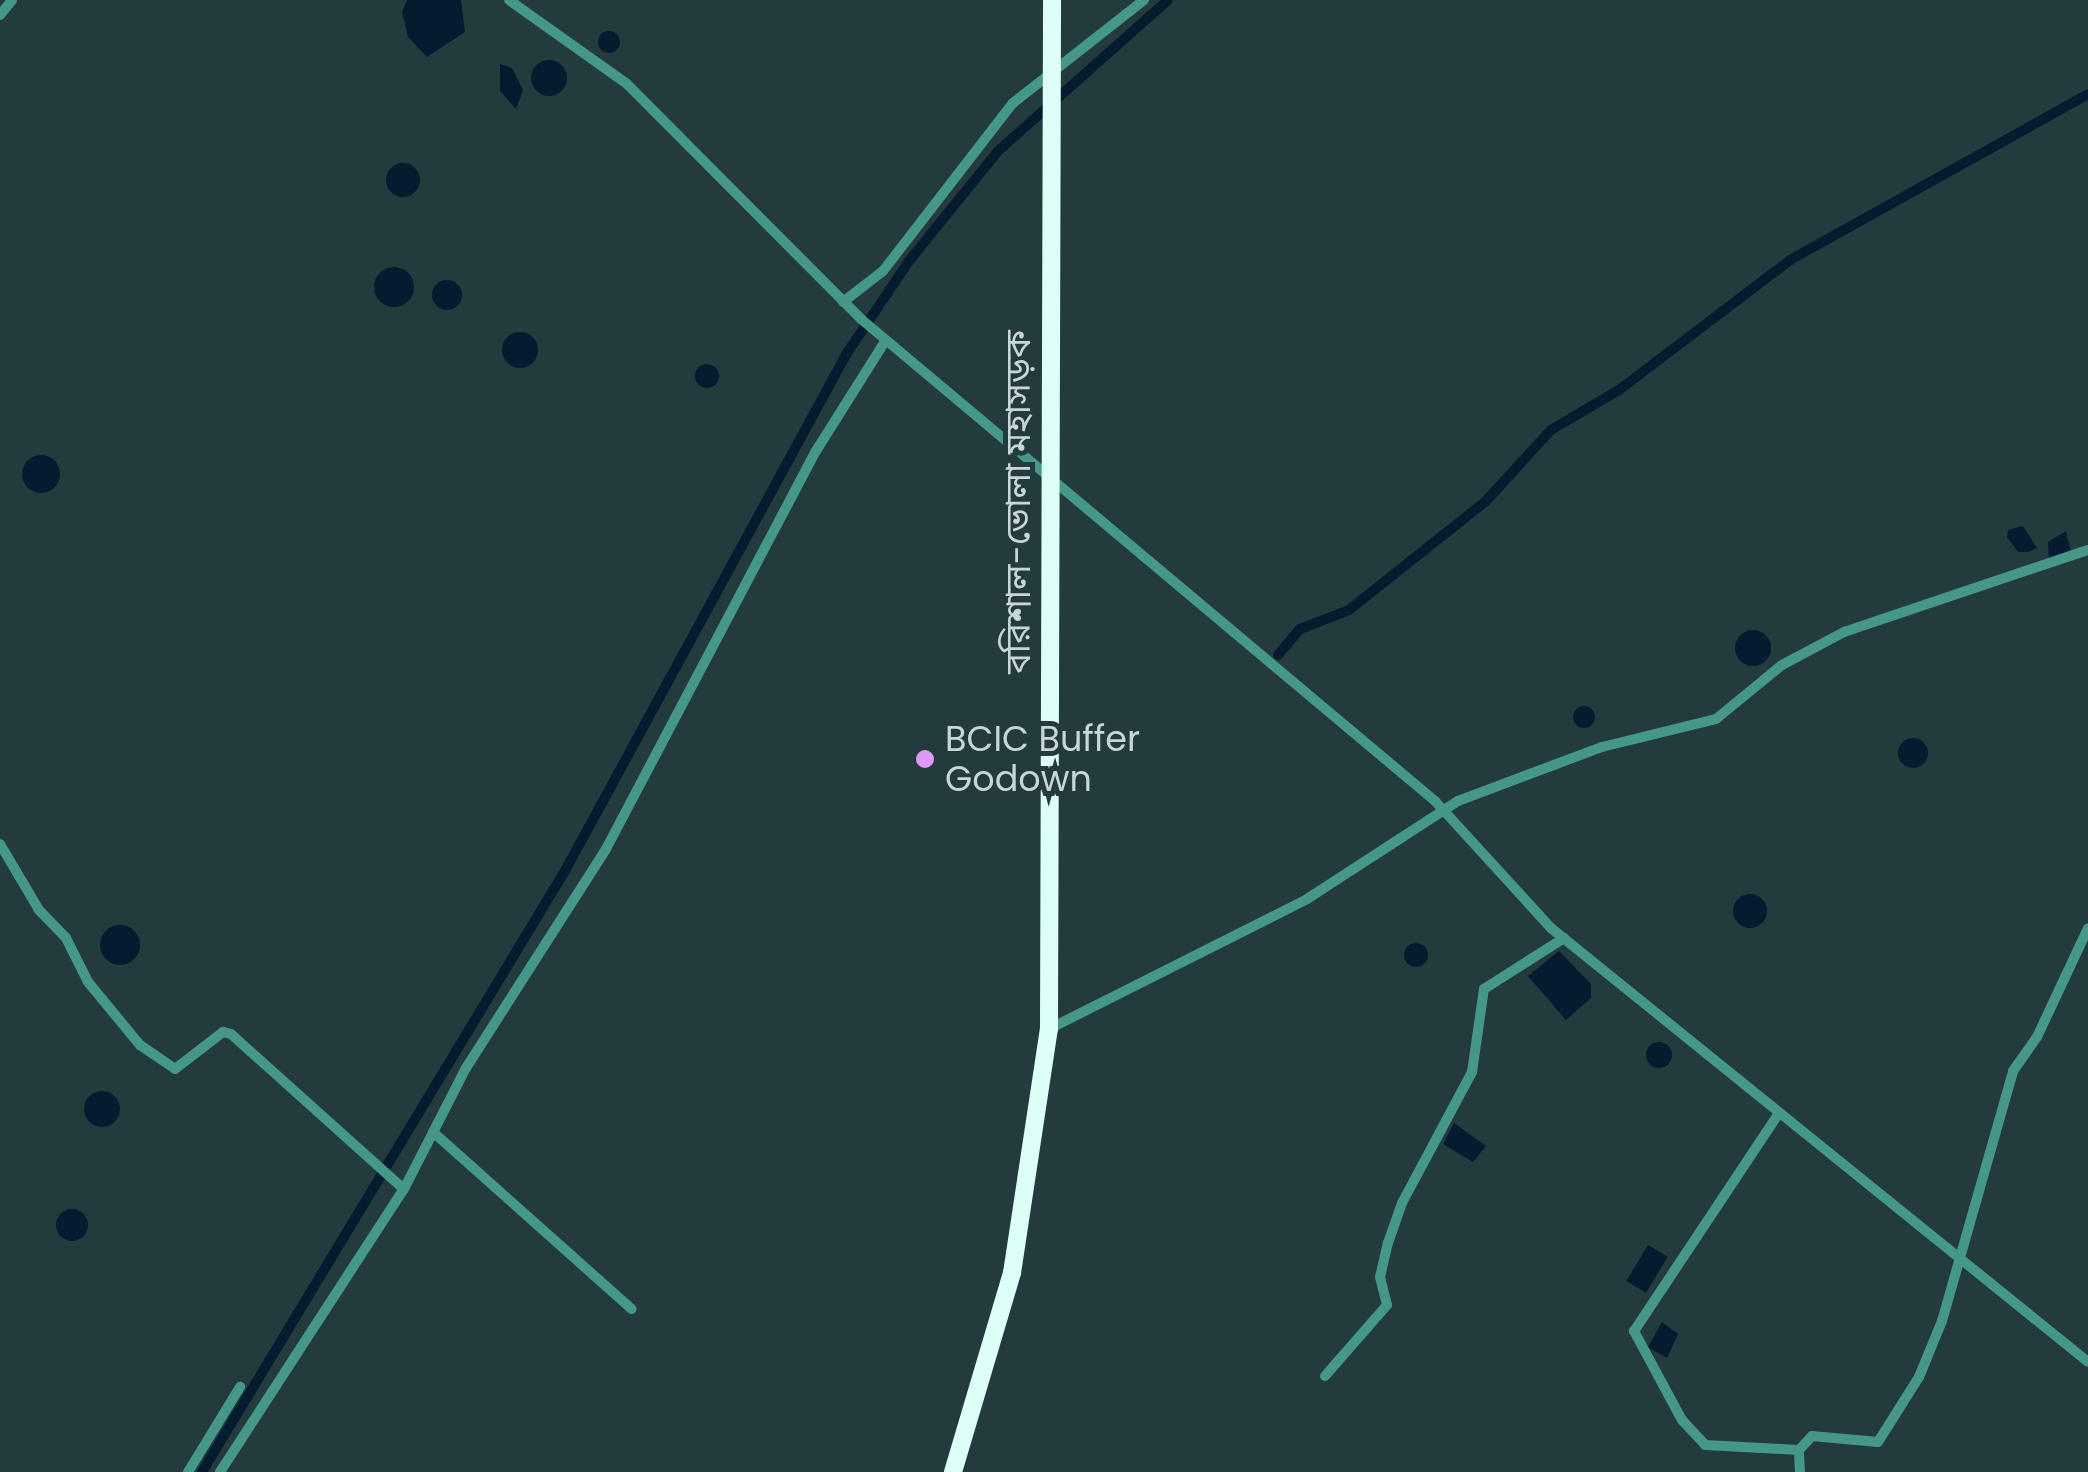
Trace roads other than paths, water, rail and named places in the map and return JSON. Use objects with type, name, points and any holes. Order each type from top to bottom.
[{"type":"highway","name":"বরিশাল-ভোলা মহাসড়ক","points":[[953,1472],[1012,1273],[1049,1029],[1052,0]]},
{"type":"street","points":[[0,15],[12,0]]},
{"type":"street","points":[[508,0],[626,83],[842,302],[1446,812],[1564,938],[2088,1362]]},
{"type":"street","points":[[842,302],[883,271],[1013,104],[1051,70],[1144,0]]},
{"type":"street","points":[[220,1472],[433,1132],[466,1068],[606,849],[807,467],[883,337]]},
{"type":"street","points":[[1049,1029],[1307,899],[1348,867],[1495,785],[1602,746],[1716,719],[1782,665],[1844,632],[2088,550]]},
{"type":"street","points":[[0,844],[40,910],[66,938],[88,982],[140,1045],[176,1069],[223,1032],[231,1034],[399,1185]]},
{"type":"street","points":[[1779,1113],[1634,1332],[1682,1420],[1705,1445],[1774,1454],[1799,1450],[1812,1436],[1878,1442],[1919,1378],[1942,1321],[1957,1256],[2013,1072],[2037,1037],[2088,928]]},
{"type":"street","points":[[1325,1376],[1387,1305],[1380,1276],[1388,1243],[1402,1203],[1472,1072],[1484,989],[1564,938]]},
{"type":"street","points":[[433,1132],[632,1309]]},
{"type":"street","points":[[188,1472],[240,1388]]},
{"type":"street","points":[[1799,1450],[1800,1472]]},
{"type":"water","points":[[407,0],[461,0],[465,32],[427,57],[408,37],[402,12]]},
{"type":"water","points":[[609,31],[617,34],[617,50],[609,53],[601,50],[598,42],[601,34]]},
{"type":"water","points":[[549,60],[562,65],[567,78],[562,91],[549,96],[536,91],[531,78],[536,65]]},
{"type":"water","points":[[500,64],[512,68],[523,90],[516,109],[500,91]]},
{"type":"water","points":[[403,163],[415,168],[420,180],[415,192],[403,197],[391,192],[386,180],[391,168]]},
{"type":"water","points":[[394,267],[408,273],[414,287],[408,301],[394,307],[380,301],[374,287],[380,273]]},
{"type":"water","points":[[447,280],[458,284],[462,295],[458,306],[447,310],[436,306],[432,295],[436,284]]},
{"type":"water","points":[[520,332],[533,337],[538,350],[533,363],[520,368],[507,363],[502,350],[507,337]]},
{"type":"water","points":[[707,364],[719,376],[707,388],[695,376]]},
{"type":"water","points":[[41,455],[55,460],[60,474],[55,488],[41,493],[27,488],[22,474],[27,460]]},
{"type":"water","points":[[2023,526],[2037,548],[2018,552],[2007,537],[2008,530]]},
{"type":"water","points":[[2066,531],[2071,552],[2049,559],[2048,542]]},
{"type":"water","points":[[1753,630],[1765,636],[1771,648],[1765,660],[1753,666],[1741,660],[1735,648],[1741,636]]},
{"type":"water","points":[[1584,706],[1592,709],[1592,725],[1584,728],[1576,725],[1573,717],[1576,709]]},
{"type":"water","points":[[1913,738],[1927,747],[1928,753],[1919,767],[1913,768],[1899,759],[1898,753],[1907,739]]},
{"type":"water","points":[[1750,894],[1762,899],[1767,911],[1762,923],[1750,928],[1738,923],[1733,911],[1738,899]]},
{"type":"water","points":[[120,925],[134,931],[140,945],[134,959],[120,965],[106,959],[100,945],[106,931]]},
{"type":"water","points":[[1411,943],[1421,943],[1428,955],[1421,967],[1411,967],[1404,960],[1404,950]]},
{"type":"water","points":[[1559,951],[1591,984],[1591,998],[1566,1020],[1528,976]]},
{"type":"water","points":[[1659,1042],[1668,1046],[1672,1055],[1668,1064],[1659,1068],[1650,1064],[1646,1055],[1650,1046]]},
{"type":"water","points":[[102,1091],[115,1096],[120,1109],[115,1122],[102,1127],[89,1122],[84,1109],[89,1096]]},
{"type":"water","points":[[1454,1123],[1486,1146],[1473,1162],[1443,1144]]},
{"type":"water","points":[[72,1209],[83,1214],[88,1225],[83,1236],[72,1241],[61,1236],[56,1225],[61,1214]]},
{"type":"water","points":[[1648,1245],[1668,1257],[1646,1293],[1626,1281]]},
{"type":"water","points":[[1662,1322],[1678,1334],[1667,1358],[1648,1347]]},
{"type":"waterway","points":[[202,1472],[566,869],[847,353],[909,261],[998,151],[1168,0]]},
{"type":"waterway","points":[[1278,655],[1300,629],[1349,610],[1485,502],[1551,430],[1619,390],[1790,260],[2088,94]]},
{"type":"place","name":"BCIC Buffer Godown","points":[[925,759]]}]
